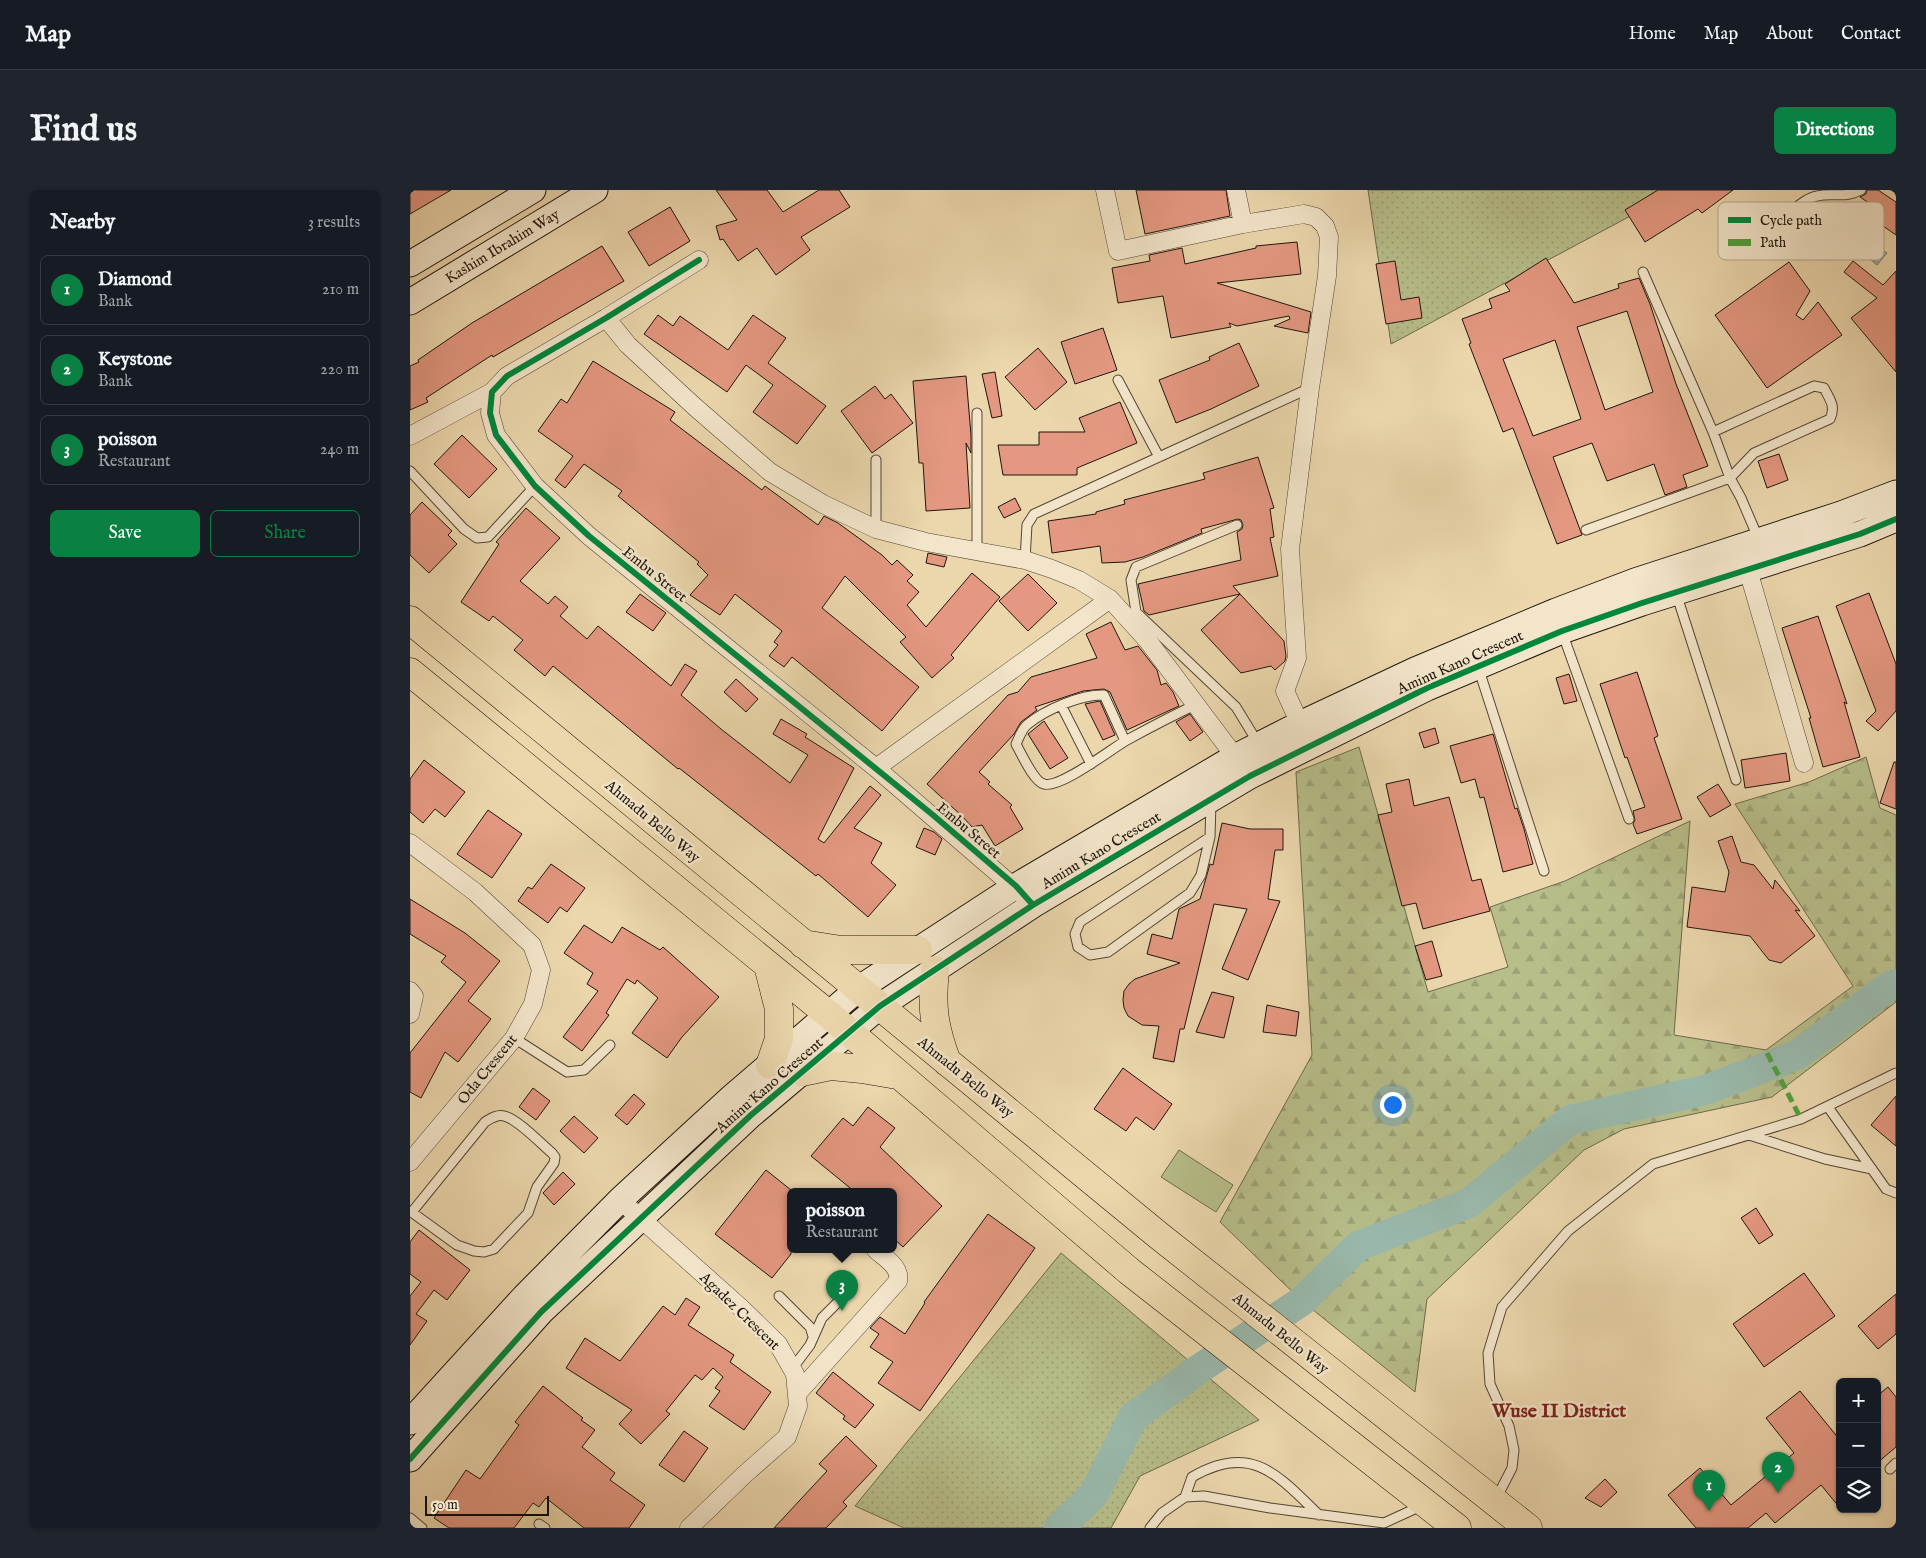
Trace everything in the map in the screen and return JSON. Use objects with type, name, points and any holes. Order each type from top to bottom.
[{"type":"main road","name":"Ahmadu Bello Way","points":[[410,620],[1158,1235],[1528,1528]]},
{"type":"main road","points":[[410,672],[828,1014],[1129,1271],[1394,1478],[1449,1526]]},
{"type":"main road","points":[[803,944],[926,960],[937,1036],[947,1062]]},
{"type":"main road","points":[[768,965],[779,1009],[779,1039],[770,1065]]},
{"type":"main road","points":[[802,1072],[831,1066],[862,1068],[899,1075]]},
{"type":"street","points":[[410,264],[533,190]]},
{"type":"street","name":"Kashim Ibrahim Way","points":[[410,302],[594,190]]},
{"type":"street","points":[[1105,190],[1118,251],[1243,224],[1304,214],[1316,217],[1325,226],[1329,237],[1330,252],[1310,388],[1290,549],[1296,658],[1285,691],[1300,724]]},
{"type":"street","points":[[1236,190],[1243,224]]},
{"type":"street","points":[[410,436],[492,392],[507,376],[606,318],[699,260]]},
{"type":"street","points":[[606,318],[628,345],[695,407],[770,472],[823,504],[876,529],[926,542],[1026,560],[1079,580],[1110,599],[1148,641],[1242,766]]},
{"type":"street","name":"Embu Street","points":[[492,392],[490,412],[496,434],[535,486],[604,548],[876,768],[1016,886],[1033,905]]},
{"type":"street","name":"Aminu Kano Crescent","points":[[410,1422],[524,1297],[620,1200],[677,1146],[858,989],[926,960],[1033,905],[1211,799],[1260,745],[1300,724],[1415,670],[1556,611],[1636,581],[1842,514],[1896,493]]},
{"type":"street","name":"Aminu Kano Crescent","points":[[412,1454],[541,1312],[751,1115],[880,1006],[926,960],[1016,886],[1242,766],[1562,631],[1676,592],[1860,534],[1896,519]]},
{"type":"street","points":[[1748,570],[1804,763]]},
{"type":"street","points":[[876,768],[1110,599]]},
{"type":"street","name":"Oda Crescent","points":[[410,1162],[514,1038],[533,1004],[541,970],[532,945],[475,892],[413,851]]},
{"type":"street","points":[[410,991],[414,996],[410,1014]]},
{"type":"street","name":"Agadez Crescent","points":[[620,1200],[740,1307],[778,1344],[795,1374],[798,1406],[787,1438],[744,1475],[689,1528]]},
{"type":"street","points":[[796,1394],[898,1281],[897,1269],[879,1253]]},
{"type":"lane","points":[[1805,202],[1814,196],[1843,196],[1861,190]]},
{"type":"lane","points":[[1642,272],[1712,432],[1730,478],[1760,540]]},
{"type":"lane","points":[[1118,380],[1160,457]]},
{"type":"lane","points":[[1586,530],[1730,478],[1754,453],[1830,419],[1834,411],[1833,404],[1824,388],[1814,386],[1712,432]]},
{"type":"lane","points":[[1026,560],[1027,525],[1034,514],[1310,388]]},
{"type":"lane","points":[[977,413],[977,552]]},
{"type":"lane","points":[[876,460],[876,529]]},
{"type":"lane","points":[[410,471],[464,529],[477,538],[488,537],[535,486]]},
{"type":"lane","points":[[1237,525],[1136,567],[1130,580],[1136,612],[1236,708],[1260,745]]},
{"type":"lane","points":[[1676,592],[1736,780]]},
{"type":"lane","points":[[1562,631],[1629,819]]},
{"type":"lane","points":[[1478,667],[1544,870]]},
{"type":"lane","points":[[1125,741],[1104,695],[1097,695],[1061,705],[1026,725],[1016,744],[1037,780],[1044,784],[1054,784],[1091,764],[1125,741],[1195,704]]},
{"type":"lane","points":[[1061,705],[1091,764]]},
{"type":"lane","points":[[1210,837],[1080,922],[1075,934],[1078,947],[1090,955],[1108,952],[1190,893],[1201,875],[1210,837],[1211,799]]},
{"type":"lane","points":[[514,1038],[568,1072],[584,1070],[610,1045]]},
{"type":"lane","points":[[1494,1502],[1512,1468],[1514,1450],[1509,1426],[1490,1384],[1488,1353],[1502,1307],[1568,1231],[1653,1164],[1801,1119],[1896,1073]]},
{"type":"lane","points":[[1828,1107],[1886,1189],[1896,1193]]},
{"type":"lane","points":[[502,1115],[513,1120],[555,1157],[554,1163],[538,1187],[528,1213],[494,1249],[484,1252],[474,1251],[457,1245],[411,1211],[485,1122],[493,1117],[502,1115]]},
{"type":"lane","points":[[1748,1135],[1824,1159],[1872,1169]]},
{"type":"lane","points":[[779,1296],[810,1327],[813,1336]]},
{"type":"lane","points":[[792,1369],[810,1346],[822,1318],[843,1297]]},
{"type":"lane","points":[[1185,1497],[1192,1477],[1204,1470],[1238,1461],[1250,1462],[1264,1468],[1292,1489],[1319,1516]]},
{"type":"lane","points":[[1150,1528],[1162,1513],[1185,1497],[1204,1496],[1319,1516],[1384,1523],[1426,1504]]},
{"type":"lane","points":[[410,1518],[422,1528]]},
{"type":"green space","points":[[1368,190],[1679,190],[1391,344]]},
{"type":"green space","points":[[1359,747],[1428,992],[1508,967],[1490,907],[1565,881],[1690,821],[1674,1035],[1766,1050],[1853,986],[1735,804],[1809,782],[1866,757],[1880,808],[1896,815],[1896,1002],[1772,1097],[1624,1129],[1584,1150],[1427,1299],[1415,1392],[1302,1301],[1220,1222],[1312,1055],[1296,772]]},
{"type":"green space","points":[[1179,1150],[1233,1185],[1216,1212],[1161,1177]]},
{"type":"green space","points":[[1061,1253],[1259,1420],[1140,1476],[1111,1528],[904,1528],[855,1506]]},
{"type":"shaded area","points":[[1871,260],[1881,260],[1877,265]]},
{"type":"building","points":[[410,190],[451,190],[410,214]]},
{"type":"building","points":[[716,190],[767,190],[783,212],[819,190],[839,190],[850,207],[801,237],[810,250],[776,275],[757,248],[738,261],[723,239],[720,240],[716,226],[737,220]]},
{"type":"building","points":[[1136,190],[1226,190],[1230,216],[1145,234]]},
{"type":"building","points":[[1658,190],[1733,190],[1702,213],[1698,209],[1645,242],[1625,210]]},
{"type":"building","points":[[1867,190],[1878,190],[1896,202],[1896,235],[1884,227],[1884,202],[1868,202],[1860,197],[1866,194]]},
{"type":"building","points":[[670,207],[690,241],[649,266],[628,232]]},
{"type":"building","points":[[1297,242],[1301,274],[1217,283],[1311,312],[1308,333],[1274,326],[1290,319],[1289,316],[1237,326],[1229,323],[1231,327],[1171,338],[1163,296],[1118,303],[1112,268],[1150,261],[1149,255],[1182,248],[1185,264],[1256,248],[1256,246]]},
{"type":"building","points":[[602,246],[624,281],[493,357],[492,355],[426,398],[428,402],[410,410],[410,366],[419,362],[418,360],[472,323]]},
{"type":"building","points":[[1546,258],[1574,303],[1619,288],[1618,284],[1639,278],[1650,304],[1676,384],[1708,466],[1683,475],[1687,487],[1665,495],[1654,464],[1607,481],[1592,443],[1553,457],[1582,535],[1557,544],[1513,428],[1503,432],[1469,344],[1471,343],[1462,319],[1492,308],[1489,299],[1510,291],[1505,284]],"holes":[[[1627,311],[1653,392],[1605,410],[1577,327]],[[1555,340],[1581,419],[1533,436],[1503,359]]]},
{"type":"building","points":[[1395,261],[1401,300],[1419,297],[1422,318],[1386,324],[1376,264]]},
{"type":"building","points":[[1853,261],[1883,285],[1896,271],[1896,372],[1851,318],[1877,298],[1844,272]]},
{"type":"building","points":[[1789,262],[1810,291],[1796,315],[1803,320],[1818,302],[1842,335],[1767,388],[1715,315]]},
{"type":"building","points":[[658,315],[673,326],[680,316],[728,350],[753,315],[786,338],[768,363],[826,406],[797,444],[753,412],[773,385],[746,365],[727,392],[644,334]]},
{"type":"building","points":[[1103,328],[1117,370],[1075,384],[1061,342]]},
{"type":"building","points":[[1239,343],[1259,386],[1176,423],[1159,380],[1210,360],[1209,357]]},
{"type":"building","points":[[1038,348],[1067,382],[1035,410],[1005,377]]},
{"type":"building","points":[[593,361],[675,412],[670,420],[762,490],[765,486],[818,525],[824,516],[838,523],[882,555],[892,565],[897,560],[913,575],[907,581],[919,592],[907,605],[926,627],[972,573],[1000,597],[951,655],[954,658],[932,678],[900,642],[906,637],[845,576],[822,608],[919,687],[882,731],[792,657],[784,667],[769,656],[778,645],[774,642],[782,631],[735,594],[720,615],[690,595],[708,575],[697,564],[699,562],[618,496],[622,491],[584,464],[565,488],[555,480],[573,456],[538,431],[561,399],[567,403]]},
{"type":"building","points":[[995,372],[1002,416],[992,418],[982,374]]},
{"type":"building","points":[[966,376],[971,435],[971,453],[966,443],[970,508],[926,511],[923,463],[919,463],[913,381]]},
{"type":"building","points":[[875,386],[885,399],[891,394],[913,423],[872,453],[841,411]]},
{"type":"building","points":[[1120,402],[1137,443],[1077,468],[1077,475],[1003,475],[998,445],[1039,445],[1039,432],[1085,432],[1079,418]]},
{"type":"building","points":[[462,435],[497,469],[469,498],[434,464]]},
{"type":"building","points":[[1779,454],[1788,480],[1767,488],[1758,461]]},
{"type":"building","points":[[1258,457],[1274,508],[1270,509],[1274,537],[1270,538],[1278,576],[1233,586],[1240,594],[1149,615],[1144,611],[1138,584],[1241,560],[1237,532],[1242,529],[1243,525],[1241,520],[1238,519],[1201,529],[1202,533],[1143,557],[1125,562],[1102,563],[1100,546],[1052,553],[1048,521],[1096,514],[1096,512],[1125,504],[1124,500],[1205,479],[1203,473]]},
{"type":"building","points":[[1015,498],[1021,510],[1004,518],[998,507]]},
{"type":"building","points":[[422,502],[452,531],[448,535],[457,544],[429,573],[410,555],[410,515]]},
{"type":"building","points":[[526,508],[560,538],[520,581],[548,604],[555,596],[568,607],[560,616],[587,639],[598,626],[671,686],[685,664],[697,671],[681,695],[790,783],[808,755],[773,734],[781,719],[807,734],[805,737],[854,768],[818,839],[824,843],[870,786],[881,795],[854,828],[882,843],[871,863],[896,885],[868,917],[818,874],[816,876],[678,769],[553,666],[545,676],[514,650],[523,640],[493,616],[489,621],[461,602],[499,544],[496,542]]},
{"type":"building","points":[[928,553],[947,557],[944,567],[926,563]]},
{"type":"building","points":[[1028,574],[1057,603],[1028,631],[999,601]]},
{"type":"building","points":[[1869,593],[1896,664],[1896,711],[1878,731],[1866,721],[1876,711],[1836,606]]},
{"type":"building","points":[[640,594],[666,613],[653,631],[626,612]]},
{"type":"building","points":[[1240,594],[1284,641],[1285,661],[1275,670],[1271,666],[1241,673],[1201,630]]},
{"type":"building","points":[[1818,616],[1847,704],[1844,702],[1860,757],[1823,767],[1809,718],[1811,718],[1782,628]]},
{"type":"building","points":[[1111,622],[1125,650],[1138,646],[1157,670],[1161,685],[1166,683],[1173,692],[1179,706],[1127,730],[1110,692],[1104,689],[1083,691],[1035,707],[1037,710],[1021,722],[1014,734],[979,772],[990,782],[988,784],[1012,805],[1010,807],[1023,829],[995,846],[982,825],[972,827],[927,784],[1008,695],[1018,692],[1031,677],[1097,658],[1086,634]]},
{"type":"building","points":[[1637,672],[1658,736],[1654,738],[1682,819],[1637,834],[1633,824],[1635,820],[1633,811],[1645,807],[1627,757],[1625,758],[1600,684]]},
{"type":"building","points":[[1569,674],[1577,701],[1564,704],[1556,678]]},
{"type":"building","points":[[736,679],[758,699],[746,712],[724,692]]},
{"type":"building","points":[[1100,701],[1115,735],[1103,740],[1085,704]]},
{"type":"building","points":[[1190,714],[1203,732],[1190,741],[1176,722]]},
{"type":"building","points":[[1044,721],[1068,758],[1050,769],[1028,734]]},
{"type":"building","points":[[1435,728],[1439,743],[1424,748],[1419,733]]},
{"type":"building","points":[[1493,734],[1515,809],[1517,808],[1524,829],[1533,864],[1503,872],[1484,797],[1480,798],[1475,779],[1461,783],[1450,746]]},
{"type":"building","points":[[1786,753],[1790,781],[1745,788],[1741,760]]},
{"type":"building","points":[[424,760],[465,792],[445,817],[435,809],[423,823],[410,812],[410,779]]},
{"type":"building","points":[[1894,762],[1896,762],[1896,809],[1880,803]]},
{"type":"building","points":[[1409,779],[1414,806],[1449,797],[1472,881],[1481,879],[1490,911],[1423,929],[1416,903],[1402,906],[1378,815],[1392,812],[1386,784]]},
{"type":"building","points":[[1718,784],[1731,805],[1710,817],[1697,797]]},
{"type":"building","points":[[488,810],[522,834],[492,878],[457,854]]},
{"type":"building","points":[[1222,823],[1250,829],[1283,829],[1283,850],[1275,850],[1268,899],[1280,901],[1248,980],[1222,969],[1247,909],[1214,904],[1184,1029],[1180,1029],[1174,1062],[1153,1058],[1159,1026],[1142,1025],[1128,1016],[1124,1008],[1124,991],[1135,979],[1180,963],[1147,954],[1152,934],[1172,939],[1179,909],[1200,899],[1210,864],[1213,865]]},
{"type":"building","points":[[924,828],[934,832],[942,839],[935,855],[916,847]]},
{"type":"building","points":[[1732,836],[1741,862],[1754,865],[1773,889],[1775,880],[1800,911],[1795,910],[1815,936],[1781,963],[1769,960],[1750,936],[1687,927],[1692,887],[1725,892],[1729,872],[1718,841]]},
{"type":"building","points":[[551,864],[585,888],[567,912],[560,907],[548,923],[518,901],[528,887],[532,889]]},
{"type":"building","points":[[410,899],[465,933],[500,961],[468,1001],[491,1019],[458,1062],[445,1052],[421,1098],[410,1092],[410,1053],[466,982],[441,962],[446,956],[410,934]]},
{"type":"building","points":[[584,925],[612,943],[622,927],[660,950],[663,947],[719,997],[682,1037],[667,1058],[632,1033],[658,998],[637,980],[635,984],[627,979],[606,1013],[609,1015],[582,1051],[563,1037],[598,991],[587,984],[593,973],[564,953]]},
{"type":"building","points":[[1432,941],[1442,976],[1426,980],[1415,946]]},
{"type":"building","points":[[1212,992],[1234,997],[1224,1038],[1196,1032]]},
{"type":"building","points":[[1267,1005],[1299,1012],[1296,1036],[1263,1032]]},
{"type":"building","points":[[1123,1068],[1172,1104],[1154,1130],[1136,1117],[1126,1131],[1094,1109]]},
{"type":"building","points":[[533,1088],[550,1101],[536,1120],[519,1107]]},
{"type":"building","points":[[634,1094],[645,1104],[627,1125],[615,1115]]},
{"type":"building","points":[[1896,1096],[1896,1146],[1871,1125]]},
{"type":"building","points":[[868,1107],[895,1128],[880,1147],[942,1206],[903,1247],[897,1242],[897,1188],[850,1188],[811,1156],[843,1118],[853,1126]]},
{"type":"building","points":[[574,1116],[598,1138],[584,1153],[560,1131]]},
{"type":"building","points":[[766,1170],[788,1188],[787,1253],[791,1254],[772,1278],[715,1234]]},
{"type":"building","points":[[563,1172],[575,1184],[554,1205],[543,1193]]},
{"type":"building","points":[[1756,1208],[1773,1235],[1759,1244],[1741,1218]]},
{"type":"building","points":[[988,1214],[1035,1248],[920,1411],[878,1383],[893,1362],[870,1347],[879,1334],[870,1328],[880,1317],[905,1334],[924,1302]]},
{"type":"building","points":[[419,1230],[470,1270],[447,1300],[434,1290],[416,1314],[427,1321],[410,1345],[410,1296],[421,1282],[410,1274],[410,1242]]},
{"type":"building","points":[[1804,1273],[1835,1316],[1764,1367],[1733,1324]]},
{"type":"building","points":[[1896,1294],[1896,1334],[1878,1349],[1858,1326]]},
{"type":"building","points":[[686,1298],[700,1307],[688,1325],[734,1355],[730,1362],[771,1392],[744,1430],[709,1406],[720,1391],[715,1388],[723,1377],[713,1368],[702,1380],[695,1375],[666,1411],[670,1414],[641,1444],[619,1424],[632,1410],[566,1368],[585,1338],[620,1361],[663,1306],[675,1315]]},
{"type":"building","points":[[833,1372],[874,1405],[855,1428],[843,1419],[845,1416],[816,1393]]},
{"type":"building","points":[[543,1386],[595,1430],[582,1447],[615,1473],[610,1480],[645,1505],[629,1528],[584,1528],[546,1498],[539,1507],[533,1503],[514,1528],[449,1528],[434,1518],[466,1470],[480,1479],[519,1425],[515,1422]]},
{"type":"building","points":[[1888,1387],[1896,1397],[1896,1447],[1881,1460],[1881,1423],[1881,1393]]},
{"type":"building","points":[[1800,1391],[1836,1435],[1836,1503],[1821,1485],[1775,1523],[1766,1513],[1748,1528],[1696,1528],[1668,1495],[1700,1468],[1731,1505],[1794,1453],[1766,1418]]},
{"type":"building","points":[[684,1431],[708,1448],[684,1482],[659,1465]]},
{"type":"building","points":[[846,1436],[877,1466],[843,1502],[847,1506],[826,1528],[774,1528],[827,1471],[819,1464]]},
{"type":"building","points":[[1605,1479],[1617,1492],[1601,1507],[1585,1498]]},
{"type":"waterway","points":[[1059,1528],[1094,1494],[1133,1417],[1199,1369],[1302,1301],[1358,1246],[1469,1203],[1570,1120],[1705,1090],[1797,1055],[1888,987],[1896,984]]},
{"type":"marked path","points":[[1767,1053],[1801,1119]]},
{"type":"cycle path","points":[[699,260],[606,318],[507,376],[492,392],[490,413],[496,435],[535,486],[589,536],[933,815],[1016,886],[1033,905]]},
{"type":"cycle path","points":[[410,1459],[541,1312],[751,1115],[880,1006],[1033,905],[1250,776],[1427,688],[1562,631],[1642,603],[1860,534],[1896,519]]},
{"type":"place","name":"poisson","points":[[842,1311]]},
{"type":"place","name":"Keystone","points":[[1778,1493]]},
{"type":"place","name":"Diamond","points":[[1709,1511]]},
{"type":"district","name":"Wuse II District","points":[[1559,1410]]}]
